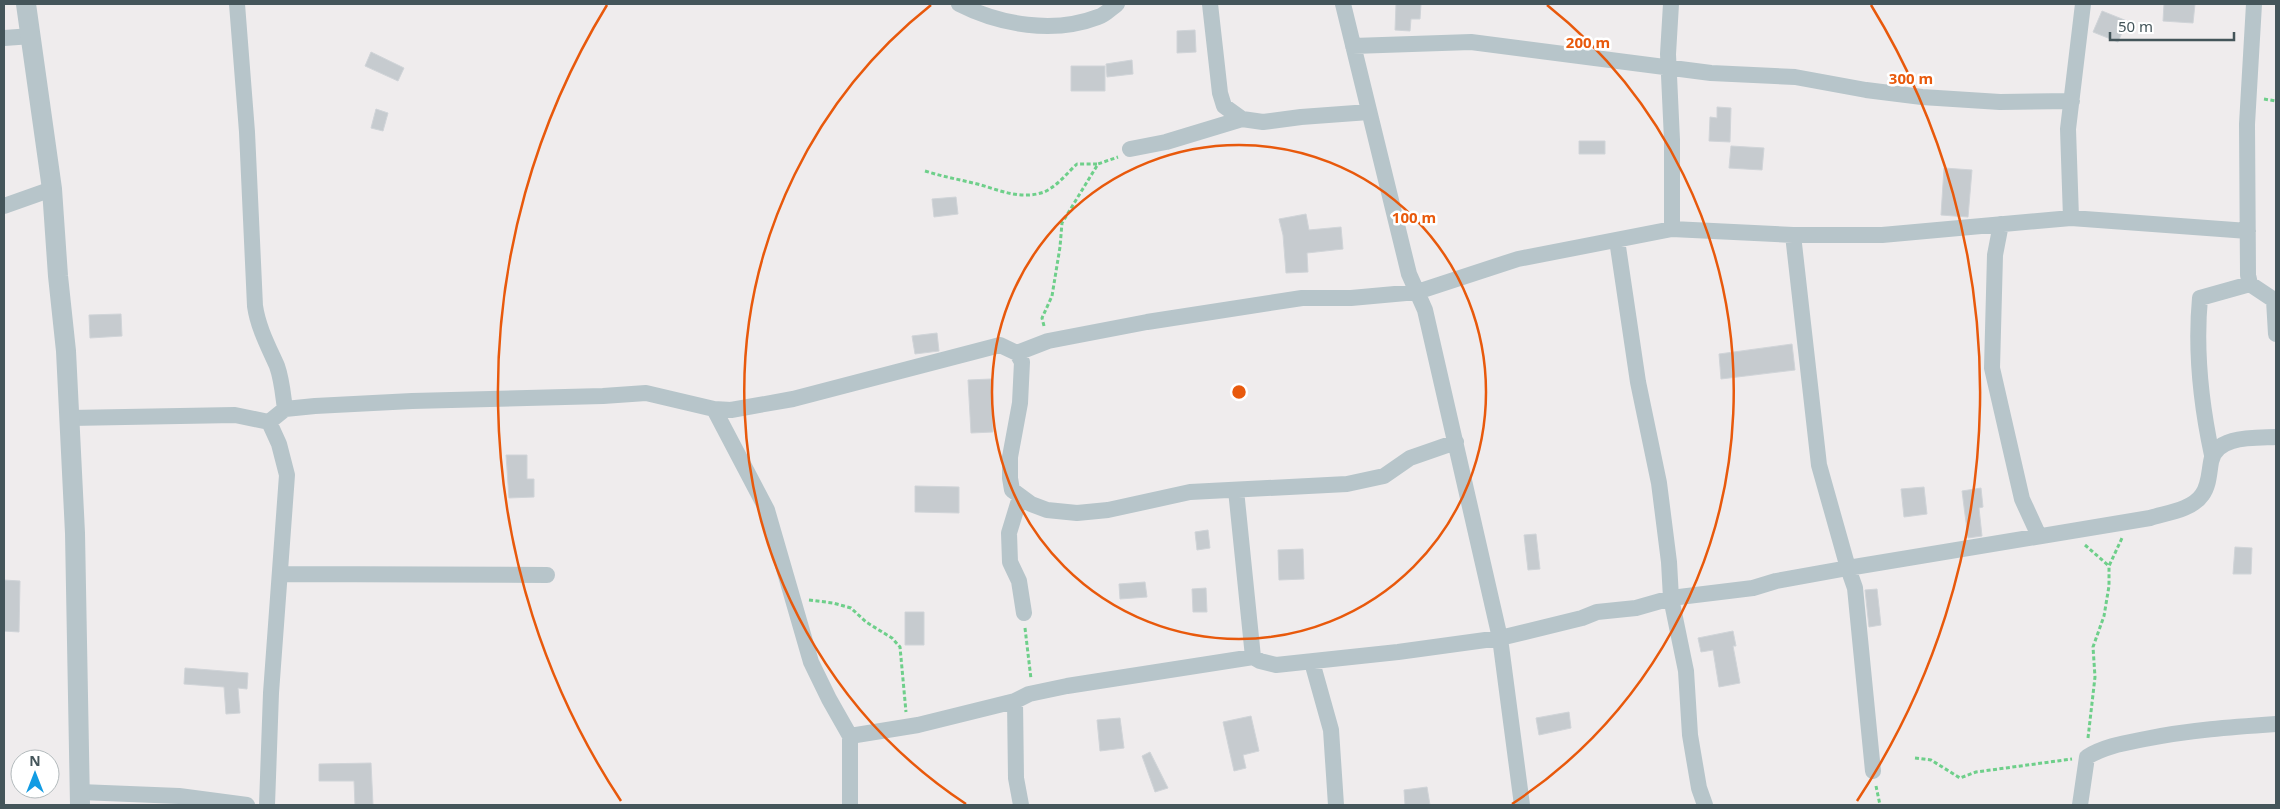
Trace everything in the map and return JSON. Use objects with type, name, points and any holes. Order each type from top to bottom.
[{"type":"street","points":[[26,4],[52,189],[66,352],[75,533],[80,798],[179,796],[247,805]]},
{"type":"street","points":[[237,4],[247,132],[255,306],[257,321],[278,368],[283,388],[285,409]]},
{"type":"street","points":[[959,4],[980,14],[1005,22],[1039,26],[1085,21],[1100,17],[1117,4]]},
{"type":"street","points":[[1210,4],[1220,93],[1224,106],[1242,119]]},
{"type":"street","points":[[1343,4],[1408,274],[1425,310],[1500,638],[1522,805]]},
{"type":"street","points":[[1671,4],[1668,54],[1672,140],[1672,229]]},
{"type":"street","points":[[2070,218],[2068,129],[2083,4]]},
{"type":"street","points":[[2250,284],[2247,124],[2254,4]]},
{"type":"street","points":[[4,38],[32,36]]},
{"type":"street","points":[[1353,46],[1471,42],[1711,73],[1795,77],[1866,90],[1922,97],[2000,102],[2072,101]]},
{"type":"street","points":[[1130,149],[1166,142],[1242,119],[1263,122],[1369,112]]},
{"type":"street","points":[[4,206],[52,189]]},
{"type":"street","points":[[1017,353],[1048,341],[1138,324],[1302,298],[1351,298],[1417,292],[1518,259],[1672,229],[1793,235],[1882,235],[2070,218],[2248,230]]},
{"type":"street","points":[[2001,224],[1995,255],[1992,368],[2022,499],[2039,536]]},
{"type":"street","points":[[1793,235],[1819,465],[1855,588],[1873,770]]},
{"type":"street","points":[[1617,240],[1638,382],[1659,483],[1669,562],[1671,598],[1683,649],[1691,744],[1699,788],[1705,805]]},
{"type":"street","points":[[850,736],[918,726],[1067,686],[1253,657],[1276,665],[1398,652],[1500,638],[1582,618],[1597,612],[1636,608],[1671,598],[1753,588],[1776,581],[1848,568],[2150,518],[2193,504],[2201,497],[2207,487],[2212,455],[2202,408],[2198,320],[2200,298],[2250,284],[2275,300],[2276,334]]},
{"type":"street","points":[[269,422],[285,409],[316,406],[646,393],[714,409],[731,410],[793,399],[956,358],[988,347],[1000,346],[1017,353],[1022,362],[1022,379],[1010,457],[1012,490],[1031,504],[1047,510],[1077,513],[1108,510],[1190,492],[1346,484],[1384,476],[1410,458],[1456,442]]},
{"type":"street","points":[[714,409],[767,510],[811,662],[828,699],[850,736],[850,805]]},
{"type":"street","points":[[70,418],[235,415],[269,422]]},
{"type":"street","points":[[267,805],[271,693],[287,475],[279,444],[269,422]]},
{"type":"street","points":[[2212,455],[2217,448],[2225,443],[2276,437]]},
{"type":"street","points":[[1236,490],[1253,657]]},
{"type":"street","points":[[1020,497],[1009,533],[1010,562],[1019,581],[1024,613]]},
{"type":"street","points":[[280,574],[547,575]]},
{"type":"street","points":[[1312,662],[1331,730],[1336,805]]},
{"type":"street","points":[[1021,805],[1016,778],[1022,697]]},
{"type":"street","points":[[2080,805],[2087,757],[2098,750],[2118,744],[2181,732],[2276,724]]},
{"type":"path","points":[[925,171],[950,180],[980,185],[1020,196],[1042,192],[1059,181],[1077,164],[1098,164],[1122,155],[1130,149]]},
{"type":"path","points":[[1048,341],[1042,318],[1052,296],[1062,223],[1098,164]]},
{"type":"path","points":[[1914,758],[1932,760],[1960,778],[1976,772],[2087,757],[2088,722],[2095,677],[2093,647],[2104,616],[2109,586],[2109,566],[2117,546],[2127,531],[2128,522]]},
{"type":"path","points":[[2068,532],[2109,566]]},
{"type":"path","points":[[791,598],[834,603],[852,608],[866,622],[892,638],[900,647],[902,655],[906,712],[910,720],[918,726]]},
{"type":"path","points":[[1022,697],[1032,681],[1024,613]]},
{"type":"building","points":[[1396,4],[1421,4],[1420,19],[1411,19],[1410,31],[1395,30]]},
{"type":"building","points":[[2164,4],[2195,4],[2193,23],[2163,21]]},
{"type":"building","points":[[2102,11],[2127,21],[2118,42],[2093,32]]},
{"type":"building","points":[[1195,30],[1196,52],[1177,53],[1177,31]]},
{"type":"building","points":[[371,52],[404,68],[398,81],[365,66]]},
{"type":"building","points":[[1132,60],[1133,74],[1107,77],[1106,64]]},
{"type":"building","points":[[1071,66],[1105,66],[1105,91],[1071,91]]},
{"type":"building","points":[[1717,107],[1731,108],[1730,142],[1709,141],[1710,117],[1717,118]]},
{"type":"building","points":[[376,109],[388,113],[383,131],[371,128]]},
{"type":"building","points":[[1579,141],[1605,141],[1605,154],[1579,154]]},
{"type":"building","points":[[1731,146],[1764,148],[1762,170],[1729,168]]},
{"type":"building","points":[[1944,168],[1972,170],[1968,217],[1941,215]]},
{"type":"building","points":[[956,197],[958,214],[934,217],[932,199]]},
{"type":"building","points":[[1306,214],[1309,230],[1341,227],[1343,249],[1307,253],[1308,272],[1286,273],[1283,235],[1279,219]]},
{"type":"building","points":[[121,314],[122,336],[90,338],[89,315]]},
{"type":"building","points":[[937,333],[939,351],[915,354],[912,336]]},
{"type":"building","points":[[1792,344],[1795,370],[1721,379],[1719,354]]},
{"type":"building","points":[[991,379],[993,432],[971,433],[968,380]]},
{"type":"building","points":[[506,455],[527,455],[527,479],[534,479],[534,497],[509,498]]},
{"type":"building","points":[[915,486],[959,487],[959,513],[915,512]]},
{"type":"building","points":[[1924,487],[1927,514],[1904,517],[1901,489]]},
{"type":"building","points":[[1981,488],[1983,507],[1979,508],[1982,536],[1968,538],[1962,491]]},
{"type":"building","points":[[1208,530],[1210,548],[1197,550],[1195,532]]},
{"type":"building","points":[[1536,534],[1540,569],[1528,570],[1524,535]]},
{"type":"building","points":[[2235,547],[2252,548],[2251,574],[2233,574]]},
{"type":"building","points":[[1303,549],[1304,579],[1279,580],[1278,550]]},
{"type":"building","points":[[4,580],[20,581],[19,632],[4,631]]},
{"type":"building","points":[[1145,582],[1147,597],[1120,599],[1119,584]]},
{"type":"building","points":[[1206,588],[1207,612],[1193,612],[1192,589]]},
{"type":"building","points":[[1877,589],[1881,625],[1869,627],[1865,590]]},
{"type":"building","points":[[905,612],[924,612],[924,645],[905,645]]},
{"type":"building","points":[[1733,631],[1736,646],[1733,646],[1740,683],[1719,687],[1713,650],[1701,652],[1698,638]]},
{"type":"building","points":[[185,668],[248,673],[247,689],[238,688],[240,713],[226,714],[224,687],[184,684]]},
{"type":"building","points":[[1569,712],[1571,728],[1539,735],[1536,718]]},
{"type":"building","points":[[1251,716],[1259,751],[1243,755],[1246,768],[1234,771],[1223,722]]},
{"type":"building","points":[[1120,718],[1124,748],[1100,751],[1097,720]]},
{"type":"building","points":[[1150,752],[1168,788],[1155,792],[1142,756]]},
{"type":"building","points":[[371,763],[373,805],[355,805],[354,781],[319,781],[319,764]]},
{"type":"building","points":[[1427,787],[1430,805],[1405,805],[1404,790]]}]
